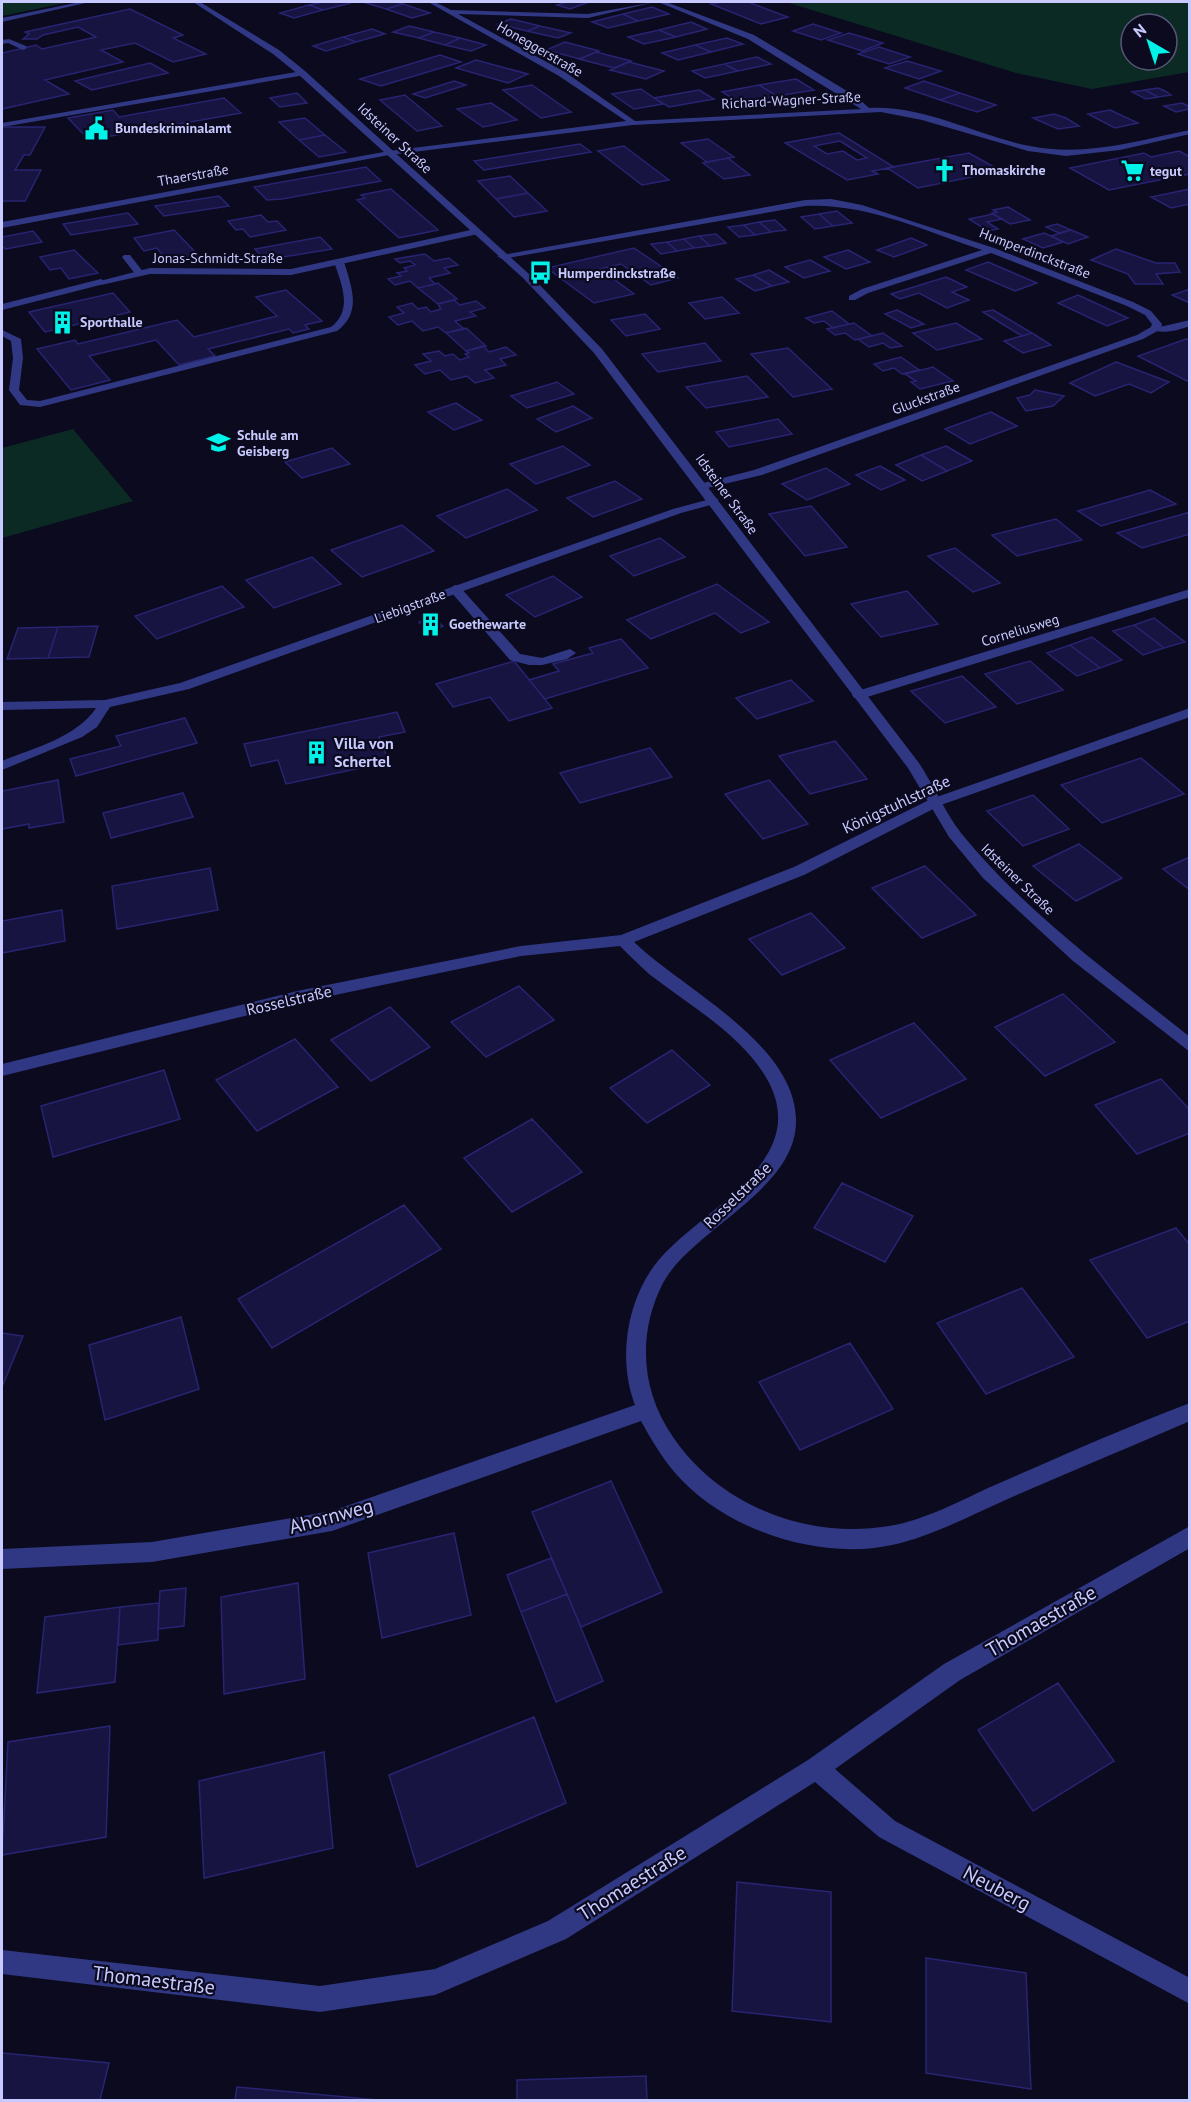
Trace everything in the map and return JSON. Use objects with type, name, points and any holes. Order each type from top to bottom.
[{"type":"street","points":[[2,20],[87,2]]},
{"type":"street","name":"Idsteiner Straße","points":[[196,2],[276,52],[302,73],[551,300],[598,351],[703,486],[914,766],[954,834],[988,874],[1079,957],[1190,1046]]},
{"type":"street","name":"Honeggerstraße","points":[[431,2],[562,74],[633,123]]},
{"type":"street","points":[[450,12],[588,16],[652,2]]},
{"type":"street","points":[[661,2],[751,37],[804,68],[866,109]]},
{"type":"street","points":[[2,42],[9,41],[23,48]]},
{"type":"street","points":[[2,125],[302,73]]},
{"type":"street","name":"Richard-Wagner-Straße","points":[[389,153],[633,123],[866,109],[907,114],[1030,149],[1052,152],[1086,152],[1189,132]]},
{"type":"street","name":"Thaerstraße","points":[[2,225],[389,153]]},
{"type":"street","name":"Humperdinckstraße","points":[[502,256],[805,203],[831,202],[860,207],[991,250],[1130,304],[1154,318],[1156,329]]},
{"type":"street","name":"Jonas-Schmidt-Straße","points":[[2,308],[139,273],[177,270],[277,273],[339,262],[475,232]]},
{"type":"street","points":[[852,298],[865,291],[991,250]]},
{"type":"street","points":[[127,257],[139,273]]},
{"type":"street","points":[[2,333],[16,339],[18,358],[14,390],[24,403],[50,402],[220,360],[334,328],[346,320],[351,297],[339,262]]},
{"type":"street","name":"Gluckstraße","points":[[703,486],[769,470],[1156,329],[1190,323]]},
{"type":"street","name":"Liebigstraße","points":[[2,706],[105,704],[184,686],[677,511],[714,501]]},
{"type":"street","points":[[455,589],[514,657],[528,662],[546,662],[570,653]]},
{"type":"street","name":"Corneliusweg","points":[[859,694],[1190,593]]},
{"type":"street","points":[[2,766],[77,734],[92,724],[105,704]]},
{"type":"street","name":"Königstuhlstraße","points":[[622,940],[799,871],[936,802],[1190,712]]},
{"type":"street","name":"Rosselstraße","points":[[2,1070],[309,995],[521,951],[622,940],[738,1034],[782,1090],[788,1120],[781,1150],[760,1178],[692,1239],[660,1273],[641,1314],[635,1361],[646,1410],[673,1456],[715,1496],[768,1525],[828,1539],[889,1536],[943,1517],[1190,1412]]},
{"type":"street","name":"Ahornweg","points":[[2,1559],[153,1552],[332,1521],[646,1410]]},
{"type":"street","name":"Thomaestraße","points":[[2,1962],[320,1999],[435,1982],[557,1929],[816,1768],[952,1672],[1190,1536]]},
{"type":"street","name":"Neuberg","points":[[816,1768],[887,1829],[1190,1992]]},
{"type":"green space","points":[[2,2],[70,2],[2,16]]},
{"type":"green space","points":[[786,2],[1189,2],[1189,72],[1092,89],[1016,73]]},
{"type":"green space","points":[[73,429],[133,501],[2,538],[2,448]]},
{"type":"building","points":[[323,2],[351,3],[323,10],[309,5]]},
{"type":"building","points":[[363,2],[395,2],[403,4],[386,9]]},
{"type":"building","points":[[567,2],[589,2],[570,9],[557,5]]},
{"type":"building","points":[[748,2],[788,17],[761,24],[711,4]]},
{"type":"building","points":[[403,4],[430,13],[412,18],[386,9]]},
{"type":"building","points":[[309,5],[323,10],[294,18],[280,13]]},
{"type":"building","points":[[652,7],[669,14],[638,21],[623,14]]},
{"type":"building","points":[[130,9],[183,35],[173,38],[206,54],[173,62],[135,43],[101,50],[123,62],[45,80],[69,94],[2,109],[2,53],[36,45],[42,49],[96,37],[78,27],[43,35],[37,39],[23,39],[29,34],[25,32]]},
{"type":"building","points":[[623,14],[638,21],[608,28],[592,22]]},
{"type":"building","points":[[511,19],[540,26],[527,31],[498,24]]},
{"type":"building","points":[[691,22],[707,29],[676,37],[659,30]]},
{"type":"building","points":[[813,24],[841,33],[821,40],[793,31]]},
{"type":"building","points":[[409,26],[434,32],[419,38],[393,32]]},
{"type":"building","points":[[540,26],[571,33],[558,38],[527,31]]},
{"type":"building","points":[[372,29],[385,34],[356,42],[343,37]]},
{"type":"building","points":[[659,30],[676,37],[644,44],[628,37]]},
{"type":"building","points":[[434,32],[460,38],[445,45],[419,38]]},
{"type":"building","points":[[849,33],[883,43],[862,51],[828,40]]},
{"type":"building","points":[[343,37],[356,42],[326,51],[313,46]]},
{"type":"building","points":[[460,38],[486,45],[471,51],[445,45]]},
{"type":"building","points":[[727,38],[743,44],[711,52],[695,45]]},
{"type":"building","points":[[565,42],[599,51],[580,59],[546,50]]},
{"type":"building","points":[[695,45],[711,52],[678,60],[662,53]]},
{"type":"building","points":[[879,47],[910,57],[889,64],[858,54]]},
{"type":"building","points":[[596,52],[631,61],[614,68],[579,59]]},
{"type":"building","points":[[440,55],[461,62],[381,86],[360,79]]},
{"type":"building","points":[[757,57],[771,64],[738,71],[724,64]]},
{"type":"building","points":[[476,60],[528,74],[508,83],[456,68]]},
{"type":"building","points":[[907,61],[941,71],[919,79],[885,68]]},
{"type":"building","points":[[629,62],[664,71],[646,79],[610,70]]},
{"type":"building","points":[[150,63],[168,73],[92,90],[75,81]]},
{"type":"building","points":[[724,64],[738,71],[705,78],[692,71]]},
{"type":"building","points":[[796,79],[814,90],[777,96],[759,85]]},
{"type":"building","points":[[454,81],[466,85],[425,98],[413,94]]},
{"type":"building","points":[[924,81],[960,93],[940,100],[905,88]]},
{"type":"building","points":[[532,85],[571,112],[541,118],[503,90]]},
{"type":"building","points":[[759,85],[777,96],[740,103],[722,92]]},
{"type":"building","points":[[1158,88],[1171,95],[1158,97],[1145,90]]},
{"type":"building","points":[[641,89],[663,104],[634,109],[612,94]]},
{"type":"building","points":[[699,90],[714,99],[669,107],[654,98]]},
{"type":"building","points":[[1145,90],[1158,97],[1146,99],[1132,92]]},
{"type":"building","points":[[297,93],[307,103],[280,107],[270,98]]},
{"type":"building","points":[[960,93],[996,105],[977,112],[940,100]]},
{"type":"building","points":[[405,95],[442,126],[417,131],[380,100]]},
{"type":"building","points":[[224,98],[241,113],[89,140],[68,118],[113,110],[119,117]]},
{"type":"building","points":[[491,103],[517,120],[483,127],[457,109]]},
{"type":"building","points":[[1182,103],[1190,109],[1176,112],[1164,106]]},
{"type":"building","points":[[1110,110],[1138,123],[1115,128],[1088,114]]},
{"type":"building","points":[[1054,114],[1079,126],[1058,129],[1033,118]]},
{"type":"building","points":[[305,118],[325,135],[299,140],[279,122]]},
{"type":"building","points":[[2,127],[45,127],[30,155],[24,155],[15,170],[41,170],[25,201],[2,201]]},
{"type":"building","points":[[839,133],[894,167],[872,171],[878,174],[847,180],[785,143]],"holes":[[[840,141],[867,158],[857,160],[843,151],[827,154],[814,146]]]},
{"type":"building","points":[[325,135],[346,152],[319,157],[299,140]]},
{"type":"building","points":[[708,139],[734,157],[707,162],[681,143]]},
{"type":"building","points":[[580,144],[591,152],[484,170],[474,161]]},
{"type":"building","points":[[624,146],[669,180],[642,185],[598,151]]},
{"type":"building","name":"tegut","points":[[1179,151],[1190,157],[1190,174],[1109,190],[1070,168],[1144,153],[1151,157]]},
{"type":"building","name":"Thomaskirche","points":[[969,153],[1001,171],[918,188],[887,168]]},
{"type":"building","points":[[728,158],[750,175],[724,179],[703,163]]},
{"type":"building","points":[[366,167],[381,181],[267,200],[254,187]]},
{"type":"building","points":[[510,176],[528,193],[496,199],[478,181]]},
{"type":"building","points":[[391,189],[438,230],[399,238],[357,200],[365,198],[361,195]]},
{"type":"building","points":[[1190,189],[1190,204],[1171,208],[1151,197]]},
{"type":"building","points":[[528,193],[547,211],[514,217],[496,199]]},
{"type":"building","points":[[219,196],[229,206],[164,216],[155,206]]},
{"type":"building","points":[[1008,207],[1030,220],[1010,224],[992,213],[997,212],[993,210]]},
{"type":"building","points":[[837,211],[852,223],[833,226],[819,214]]},
{"type":"building","points":[[128,213],[138,224],[71,235],[63,224]]},
{"type":"building","points":[[819,214],[833,226],[815,229],[801,217]]},
{"type":"building","points":[[993,214],[1002,219],[987,222],[998,229],[988,231],[969,219]]},
{"type":"building","points":[[261,215],[268,222],[277,221],[286,230],[250,237],[243,229],[236,230],[228,221]]},
{"type":"building","points":[[775,220],[786,230],[771,232],[759,222]]},
{"type":"building","points":[[759,222],[771,232],[755,235],[744,225]]},
{"type":"building","points":[[1057,224],[1071,230],[1059,233],[1046,227]]},
{"type":"building","points":[[744,225],[755,235],[739,237],[728,227]]},
{"type":"building","points":[[174,230],[199,256],[168,262],[157,248],[144,251],[134,238]]},
{"type":"building","points":[[1071,230],[1088,237],[1068,244],[1051,236]]},
{"type":"building","points":[[33,231],[42,242],[6,249],[2,247],[2,237]]},
{"type":"building","points":[[1044,233],[1063,242],[1043,248],[1023,239]]},
{"type":"building","points":[[716,234],[726,243],[710,246],[699,236]]},
{"type":"building","points":[[699,236],[710,246],[694,248],[684,239]]},
{"type":"building","points":[[320,237],[332,249],[265,260],[255,249]]},
{"type":"building","points":[[911,238],[927,245],[894,257],[877,250]]},
{"type":"building","points":[[684,239],[694,248],[677,251],[667,242]]},
{"type":"building","points":[[667,242],[677,251],[661,254],[651,244]]},
{"type":"building","points":[[634,248],[678,278],[651,285],[621,264],[600,269],[634,294],[594,303],[547,268]]},
{"type":"building","points":[[1116,249],[1156,263],[1175,263],[1180,272],[1156,274],[1163,284],[1135,284],[1128,274],[1091,260]]},
{"type":"building","points":[[74,250],[98,273],[69,279],[61,268],[50,270],[40,257]]},
{"type":"building","points":[[848,250],[870,262],[846,269],[824,257]]},
{"type":"building","points":[[425,254],[434,261],[449,258],[458,265],[444,268],[450,273],[429,278],[435,284],[418,288],[410,281],[395,285],[388,279],[401,276],[397,273],[407,271],[404,268],[415,265],[410,261],[400,263],[395,259]]},
{"type":"building","points":[[810,260],[830,271],[804,278],[785,267]]},
{"type":"building","points":[[988,262],[1037,283],[1015,291],[966,270]]},
{"type":"building","points":[[769,270],[789,282],[772,286],[753,275]]},
{"type":"building","points":[[753,275],[772,286],[755,291],[736,279]]},
{"type":"building","points":[[946,277],[967,287],[952,292],[969,300],[947,308],[919,293],[900,299],[891,294]]},
{"type":"building","points":[[438,283],[457,299],[438,304],[418,288]]},
{"type":"building","points":[[1190,289],[1190,303],[1172,295]]},
{"type":"building","points":[[286,290],[322,321],[305,325],[309,329],[293,333],[289,329],[208,349],[215,356],[179,365],[156,340],[89,356],[110,380],[71,390],[37,349],[75,340],[78,344],[177,320],[194,337],[277,316],[256,297]]},
{"type":"building","name":"Sporthalle","points":[[113,293],[130,312],[45,332],[29,312]]},
{"type":"building","points":[[1078,295],[1128,318],[1107,326],[1058,303]]},
{"type":"building","points":[[722,297],[739,313],[705,319],[689,303]]},
{"type":"building","points":[[454,300],[460,305],[476,301],[485,308],[470,312],[476,316],[455,321],[464,329],[446,333],[438,327],[423,331],[412,321],[398,325],[389,317],[404,313],[397,307],[412,303],[418,309],[426,307],[431,312],[441,309],[438,304]]},
{"type":"building","points":[[897,310],[924,324],[911,328],[885,314]]},
{"type":"building","points":[[993,310],[1032,333],[1022,336],[983,312]]},
{"type":"building","points":[[832,311],[849,324],[833,328],[824,321],[814,323],[806,318]]},
{"type":"building","points":[[645,314],[660,329],[626,336],[611,320]]},
{"type":"building","points":[[854,323],[872,336],[855,340],[845,333],[835,335],[827,329]]},
{"type":"building","points":[[956,323],[982,339],[937,350],[913,333]]},
{"type":"building","points":[[466,328],[486,346],[466,351],[446,333]]},
{"type":"building","points":[[883,333],[902,346],[890,348],[883,343],[869,347],[858,339]]},
{"type":"building","points":[[1032,333],[1051,345],[1023,353],[1004,341]]},
{"type":"building","points":[[1186,339],[1190,340],[1190,380],[1187,381],[1138,356]]},
{"type":"building","points":[[705,343],[721,361],[658,372],[642,354]]},
{"type":"building","points":[[483,346],[489,352],[506,347],[516,355],[500,359],[506,365],[485,370],[494,378],[475,383],[467,376],[451,380],[440,370],[425,374],[415,365],[431,361],[423,354],[439,351],[445,356],[453,354],[460,360],[469,357],[465,354],[469,353],[466,351]]},
{"type":"building","points":[[788,348],[832,389],[793,397],[751,354]]},
{"type":"building","points":[[901,357],[919,370],[902,374],[894,368],[883,371],[874,364]]},
{"type":"building","points":[[1116,362],[1169,382],[1151,393],[1129,384],[1095,396],[1070,383]]},
{"type":"building","points":[[933,367],[953,381],[920,389],[911,382],[916,381],[905,374]]},
{"type":"building","points":[[747,376],[768,397],[706,408],[686,387]]},
{"type":"building","points":[[557,382],[574,394],[527,408],[511,396]]},
{"type":"building","points":[[1035,390],[1064,396],[1053,406],[1026,411],[1017,398],[1030,395]]},
{"type":"building","points":[[456,403],[482,420],[454,430],[428,412]]},
{"type":"building","points":[[573,406],[592,418],[556,432],[537,419]]},
{"type":"building","points":[[991,412],[1017,426],[970,444],[945,429]]},
{"type":"building","points":[[778,419],[792,434],[729,447],[716,432]]},
{"type":"building","points":[[563,446],[590,465],[536,484],[510,464]]},
{"type":"building","points":[[946,446],[972,461],[947,471],[921,455]]},
{"type":"building","points":[[332,448],[350,464],[302,478],[285,462]]},
{"type":"building","points":[[921,455],[947,471],[922,481],[896,465]]},
{"type":"building","points":[[880,466],[905,480],[881,490],[856,475]]},
{"type":"building","points":[[826,468],[850,484],[807,500],[782,484]]},
{"type":"building","points":[[615,481],[642,499],[593,517],[567,498]]},
{"type":"building","points":[[507,489],[537,510],[466,538],[437,516]]},
{"type":"building","points":[[1150,490],[1176,504],[1101,526],[1078,511]]},
{"type":"building","points":[[811,506],[847,547],[805,556],[769,514]]},
{"type":"building","points":[[1190,512],[1190,534],[1142,548],[1117,533]]},
{"type":"building","points":[[1056,519],[1082,540],[1017,556],[992,535]]},
{"type":"building","points":[[402,525],[434,551],[362,577],[331,550]]},
{"type":"building","points":[[660,538],[685,557],[634,576],[610,556]]},
{"type":"building","points":[[955,548],[1000,583],[973,592],[928,556]]},
{"type":"building","points":[[312,557],[341,584],[274,608],[246,580]]},
{"type":"building","points":[[553,576],[582,597],[535,617],[506,595]]},
{"type":"building","points":[[717,584],[769,622],[741,633],[715,613],[651,639],[627,620]]},
{"type":"building","points":[[222,586],[244,607],[157,639],[135,616]]},
{"type":"building","points":[[907,591],[938,624],[881,637],[851,604]]},
{"type":"building","name":"Goethewarte","points":[[432,617],[443,626],[429,632],[419,622]]},
{"type":"building","points":[[1154,618],[1185,642],[1164,648],[1134,625]]},
{"type":"building","points":[[1134,625],[1164,648],[1143,655],[1113,631]]},
{"type":"building","points":[[98,626],[89,657],[48,658],[58,627]]},
{"type":"building","points":[[58,627],[48,658],[7,659],[18,628]]},
{"type":"building","points":[[1092,637],[1122,660],[1100,668],[1070,645]]},
{"type":"building","points":[[621,639],[648,668],[545,699],[529,680],[559,671],[553,664],[593,653],[589,648]]},
{"type":"building","points":[[1070,645],[1100,668],[1077,676],[1047,653]]},
{"type":"building","points":[[514,661],[552,708],[509,721],[490,697],[453,707],[436,684]]},
{"type":"building","points":[[1030,661],[1063,690],[1017,704],[985,674]]},
{"type":"building","points":[[962,676],[996,707],[945,723],[911,691]]},
{"type":"building","points":[[791,680],[813,701],[757,719],[736,698]]},
{"type":"building","name":"Villa von Schertel","points":[[397,712],[405,732],[379,737],[389,762],[286,784],[278,760],[251,766],[244,744]]},
{"type":"building","points":[[185,718],[197,743],[76,776],[70,759],[121,746],[116,736]]},
{"type":"building","points":[[835,741],[867,779],[810,794],[779,756]]},
{"type":"building","points":[[650,748],[672,777],[580,803],[560,773]]},
{"type":"building","points":[[1141,758],[1184,794],[1102,823],[1061,785]]},
{"type":"building","points":[[58,780],[64,822],[29,828],[29,824],[2,829],[2,791]]},
{"type":"building","points":[[769,780],[808,824],[763,839],[725,794]]},
{"type":"building","points":[[183,793],[193,817],[111,838],[103,813]]},
{"type":"building","points":[[1033,795],[1069,829],[1023,846],[987,811]]},
{"type":"building","points":[[1079,844],[1122,878],[1076,901],[1033,866]]},
{"type":"building","points":[[1190,857],[1190,890],[1163,869]]},
{"type":"building","points":[[925,866],[976,915],[922,938],[872,888]]},
{"type":"building","points":[[210,868],[218,910],[117,929],[112,886]]},
{"type":"building","points":[[62,910],[65,941],[2,953],[2,921]]},
{"type":"building","points":[[811,913],[845,948],[782,975],[749,939]]},
{"type":"building","points":[[519,986],[554,1020],[486,1057],[451,1022]]},
{"type":"building","points":[[1063,994],[1115,1042],[1045,1076],[995,1027]]},
{"type":"building","points":[[390,1007],[430,1047],[371,1081],[331,1040]]},
{"type":"building","points":[[914,1023],[966,1079],[881,1118],[830,1060]]},
{"type":"building","points":[[295,1039],[338,1087],[257,1131],[216,1080]]},
{"type":"building","points":[[672,1050],[710,1085],[647,1123],[610,1088]]},
{"type":"building","points":[[164,1070],[180,1119],[53,1157],[41,1106]]},
{"type":"building","points":[[1161,1079],[1190,1110],[1190,1133],[1137,1154],[1095,1105]]},
{"type":"building","points":[[532,1119],[582,1172],[512,1212],[464,1158]]},
{"type":"building","points":[[842,1183],[913,1216],[885,1262],[814,1228]]},
{"type":"building","points":[[404,1205],[441,1249],[272,1348],[238,1299]]},
{"type":"building","points":[[1176,1228],[1190,1245],[1190,1321],[1147,1338],[1090,1260]]},
{"type":"building","points":[[1022,1288],[1074,1357],[986,1394],[937,1323]]},
{"type":"building","points":[[181,1317],[199,1389],[105,1420],[89,1345]]},
{"type":"building","points":[[2,1333],[23,1336],[2,1387]]},
{"type":"building","points":[[850,1343],[893,1409],[800,1450],[759,1382]]},
{"type":"building","points":[[611,1481],[662,1592],[581,1627],[532,1512]]},
{"type":"building","points":[[454,1533],[471,1615],[382,1638],[368,1553]]},
{"type":"building","points":[[551,1558],[567,1594],[521,1612],[507,1575]]},
{"type":"building","points":[[298,1583],[305,1679],[224,1694],[221,1597]]},
{"type":"building","points":[[186,1588],[184,1626],[158,1629],[160,1591]]},
{"type":"building","points":[[567,1594],[603,1681],[556,1702],[521,1612]]},
{"type":"building","points":[[159,1603],[158,1640],[118,1645],[120,1607]]},
{"type":"building","points":[[120,1607],[115,1682],[37,1693],[45,1617]]},
{"type":"building","points":[[1058,1683],[1114,1761],[1033,1811],[978,1730]]},
{"type":"building","points":[[534,1717],[566,1803],[417,1867],[389,1775]]},
{"type":"building","points":[[110,1726],[106,1837],[2,1855],[8,1742]]},
{"type":"building","points":[[324,1752],[333,1848],[204,1878],[199,1781]]},
{"type":"building","points":[[737,1882],[831,1892],[831,2022],[732,2011]]},
{"type":"building","points":[[926,1958],[1026,1973],[1031,2089],[926,2073]]},
{"type":"building","points":[[2,2053],[109,2063],[100,2100],[2,2100]]},
{"type":"building","points":[[646,2076],[647,2100],[517,2100],[517,2080]]},
{"type":"building","points":[[237,2087],[378,2100],[235,2100]]},
{"type":"place","name":"Bundeskriminalamt","points":[[97,128]]},
{"type":"place","name":"Thomaskirche","points":[[944,170]]},
{"type":"place","name":"tegut","points":[[1132,171]]},
{"type":"place","name":"Humperdinckstraße","points":[[540,273]]},
{"type":"place","name":"Sporthalle","points":[[62,322]]},
{"type":"place","name":"Schule am Geisberg","points":[[219,443]]},
{"type":"place","name":"Goethewarte","points":[[431,624]]},
{"type":"place","name":"Villa von Schertel","points":[[316,752]]}]
